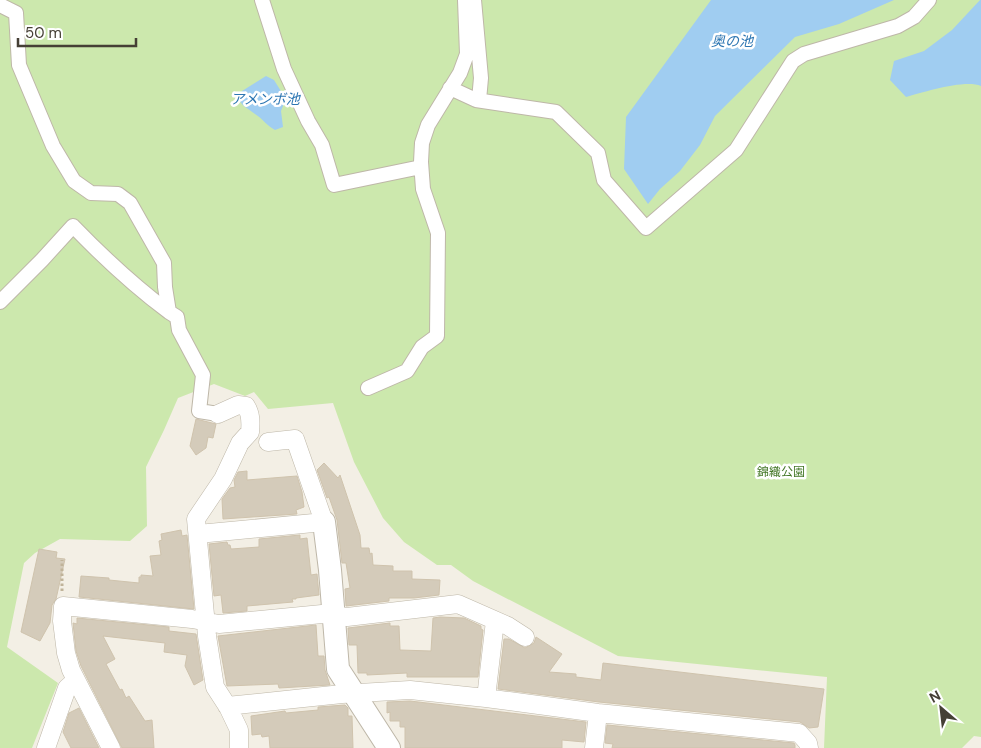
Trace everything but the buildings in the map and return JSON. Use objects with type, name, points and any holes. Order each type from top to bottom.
[{"type":"street","points":[[262,0],[284,69],[308,121],[322,145],[334,185],[421,167]]},
{"type":"street","points":[[368,388],[407,370],[422,347],[437,336],[438,233],[423,188],[421,167],[422,144],[428,126],[460,73],[467,54],[465,0]]},
{"type":"street","points":[[474,0],[480,78],[479,100]]},
{"type":"street","points":[[450,88],[479,100],[556,112],[598,153],[604,180],[646,228],[736,150],[793,61],[804,54],[898,26],[914,17],[929,0]]},
{"type":"street","points":[[0,5],[16,13],[19,65],[53,146],[74,181],[91,193],[118,194],[130,203],[164,263],[169,312]]},
{"type":"street","points":[[0,302],[42,260],[72,226],[119,272],[177,317],[179,330],[203,375],[199,411],[218,414],[238,405],[246,406],[250,412],[250,432],[240,442],[223,480],[196,519],[206,621],[215,687],[228,706],[239,730],[239,748]]},
{"type":"street","points":[[268,442],[296,439],[324,522],[338,669],[389,748]]},
{"type":"street","points":[[198,534],[324,522]]},
{"type":"street","points":[[111,748],[70,670],[62,620],[63,606],[219,624],[322,614],[347,617],[458,604],[508,626],[524,637]]},
{"type":"street","points":[[486,698],[495,621]]},
{"type":"street","points":[[46,748],[67,688],[76,680]]},
{"type":"street","points":[[228,706],[410,690],[800,733],[808,742],[809,748]]},
{"type":"street","points":[[594,748],[598,712]]},
{"type":"path","points":[[62,560],[63,606]]},
{"type":"green space","name":"錦織公園","points":[[0,0],[981,0],[981,737],[974,736],[962,748],[824,748],[827,677],[618,656],[473,581],[451,565],[437,565],[404,542],[383,518],[354,462],[333,403],[268,409],[254,392],[245,396],[214,384],[178,398],[146,467],[147,526],[130,541],[60,539],[35,553],[24,563],[7,647],[58,683],[32,748],[0,748]]},
{"type":"water","name":"奥の池","points":[[711,0],[894,0],[839,24],[795,37],[715,116],[700,145],[680,171],[660,189],[648,204],[624,169],[626,117]]},
{"type":"water","points":[[980,0],[981,86],[974,84],[955,85],[906,97],[890,80],[894,61],[924,51],[952,30]]},
{"type":"water","name":"アメンボ池","points":[[266,76],[274,80],[285,101],[281,111],[283,127],[275,130],[245,107],[237,97],[242,91]]}]
